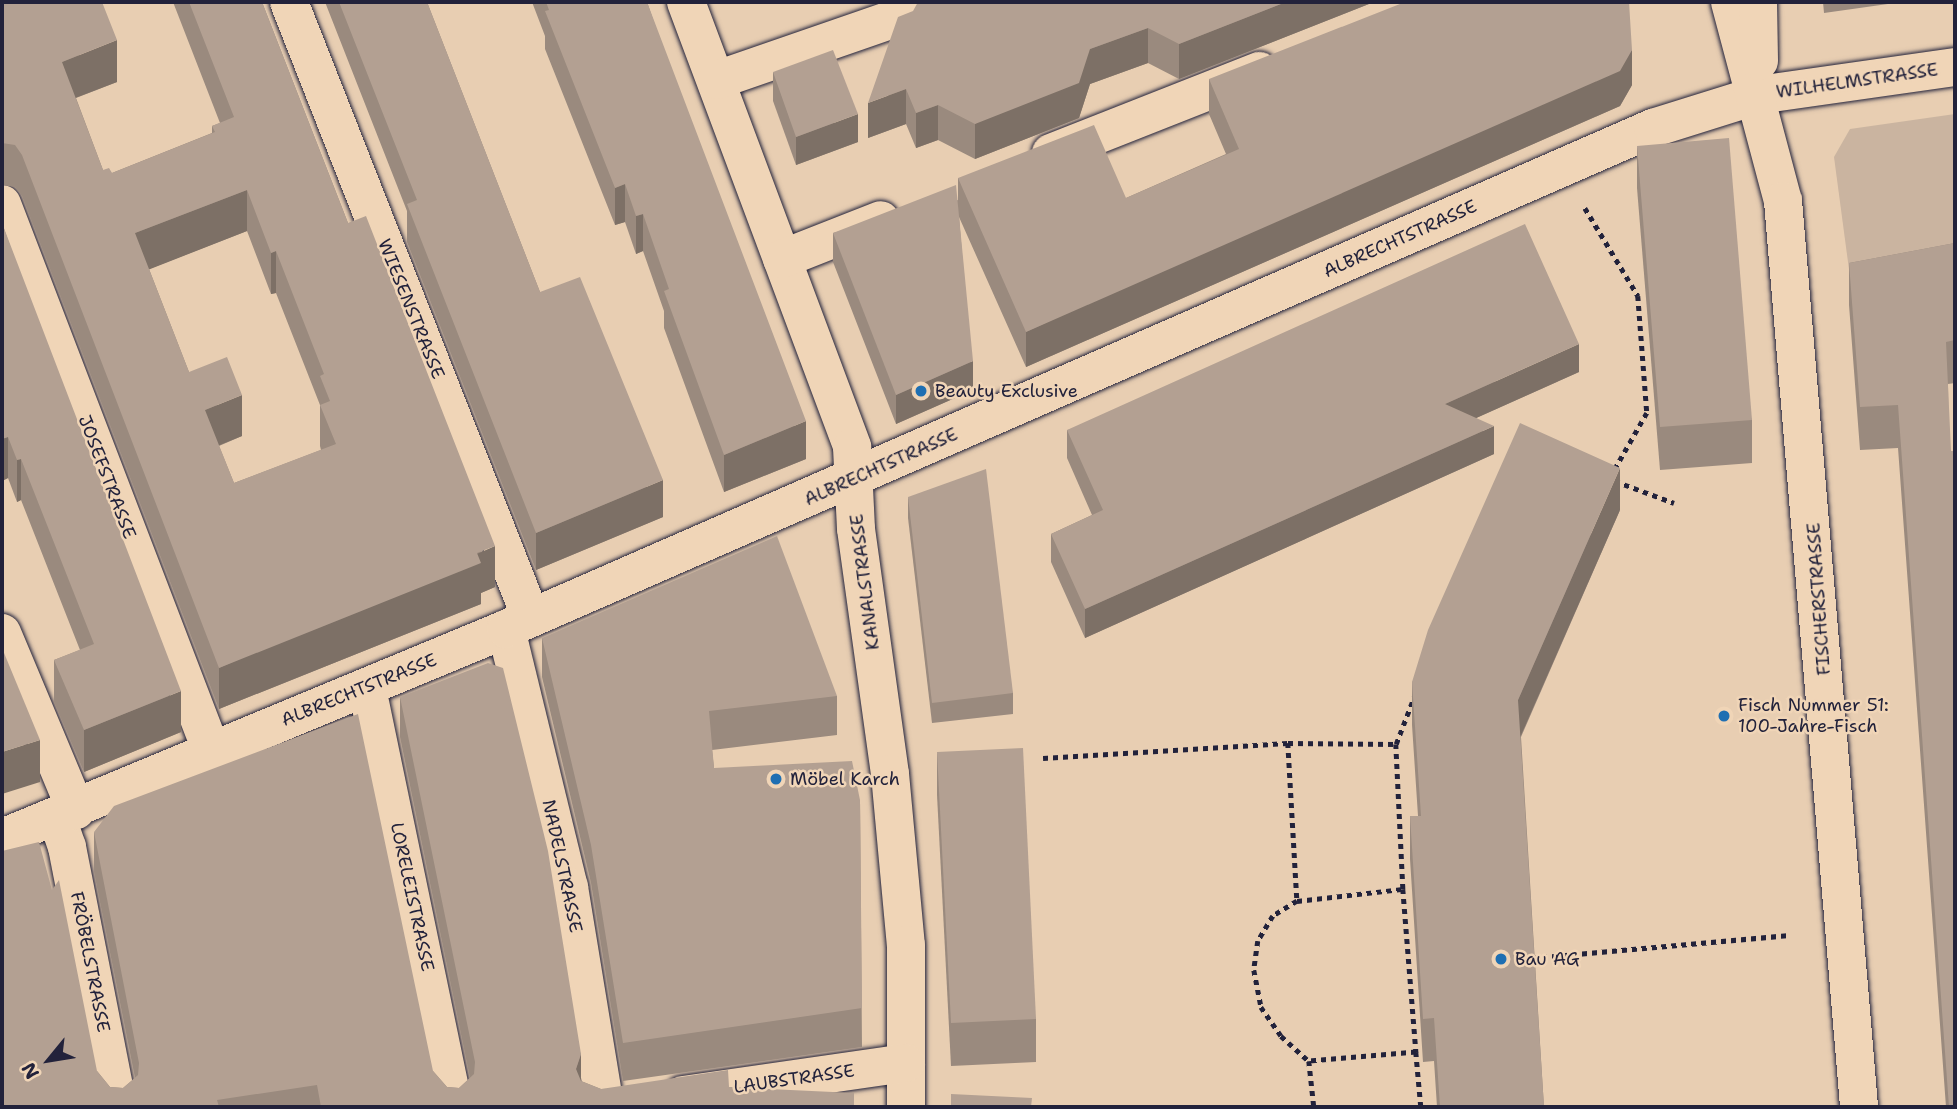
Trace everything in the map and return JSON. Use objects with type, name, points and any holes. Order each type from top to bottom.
[{"type":"street","name":"WIESENSTRASSE","points":[[289,2],[518,624]]},
{"type":"street","name":"KANALSTRASSE","points":[[686,2],[852,447],[856,479],[856,529],[890,774],[906,945],[906,1107]]},
{"type":"street","points":[[717,80],[942,2]]},
{"type":"street","name":"FISCHERSTRASSE","points":[[1730,2],[1758,95],[1785,215],[1859,1107]]},
{"type":"street","name":"FISCHERSTRASSE","points":[[1758,2],[1758,95]]},
{"type":"street","points":[[1019,166],[1291,58]]},
{"type":"street","name":"WILHELMSTRASSE","points":[[1758,95],[1955,67]]},
{"type":"street","name":"ALBRECHTSTRASSE","points":[[2,838],[67,814],[211,750],[367,688],[856,479],[1654,128],[1758,95]]},
{"type":"street","name":"JOSEFSTRASSE","points":[[2,204],[211,750]]},
{"type":"street","points":[[782,259],[916,206]]},
{"type":"street","name":"NADELSTRASSE","points":[[518,624],[569,887],[623,1104]]},
{"type":"street","name":"FRÖBELSTRASSE","points":[[2,634],[67,814],[67,847],[118,1107]]},
{"type":"street","name":"LORELEISTRASSE","points":[[367,688],[454,1107]]},
{"type":"street","name":"LAUBSTRASSE","points":[[623,1104],[906,1063]]},
{"type":"path","points":[[1585,207],[1638,296],[1647,413],[1609,479],[1674,503]]},
{"type":"path","points":[[1416,692],[1396,744],[1403,889],[1422,1107]]},
{"type":"path","points":[[1043,758],[1288,743],[1396,744]]},
{"type":"path","points":[[1288,743],[1297,901]]},
{"type":"path","points":[[1314,1107],[1309,1061],[1281,1036],[1261,1007],[1254,970],[1258,941],[1273,916],[1297,901],[1403,889]]},
{"type":"path","points":[[1532,958],[1790,935]]},
{"type":"path","points":[[1309,1061],[1416,1052]]},
{"type":"shaded area","points":[[1955,114],[1955,261],[1850,277],[1834,157],[1850,129]]},
{"type":"building","points":[[2,2],[102,2],[117,40],[62,62],[103,170],[109,168],[112,173],[215,132],[212,126],[234,117],[189,2],[262,2],[348,223],[366,216],[495,546],[477,553],[481,563],[219,668],[22,155],[15,145],[2,143]],"holes":[[[247,190],[271,253],[276,251],[324,374],[320,376],[330,401],[320,405],[336,444],[234,483],[205,410],[242,395],[227,357],[189,372],[135,233]]]},
{"type":"building","points":[[339,2],[427,2],[540,292],[580,277],[663,480],[536,533],[407,204],[417,200]]},
{"type":"building","points":[[546,2],[647,2],[806,421],[724,455],[664,291],[669,289],[643,214],[636,216],[625,184],[615,188],[545,11],[549,10]]},
{"type":"building","points":[[918,2],[1286,2],[1179,44],[1148,28],[1090,49],[1079,83],[975,124],[938,105],[916,113],[906,89],[868,103],[898,17],[913,11]]},
{"type":"building","points":[[1405,2],[1629,2],[1632,50],[1620,71],[1026,332],[958,178],[1094,125],[1126,198],[1239,149],[1209,79]]},
{"type":"building","points":[[833,50],[858,114],[796,137],[773,72]]},
{"type":"building","points":[[1729,138],[1752,420],[1660,427],[1637,146]]},
{"type":"building","points":[[956,185],[973,361],[896,395],[833,233]]},
{"type":"building","points":[[2,223],[181,691],[84,730],[54,660],[94,644],[21,459],[17,460],[8,437],[2,439]]},
{"type":"building","points":[[1525,224],[1579,344],[1445,404],[1494,426],[1085,609],[1051,534],[1103,510],[1067,430]]},
{"type":"building","points":[[1955,243],[1955,340],[1946,342],[1951,451],[1955,451],[1955,1107],[1949,1107],[1898,405],[1860,407],[1849,263]]},
{"type":"building","points":[[1520,423],[1620,468],[1518,700],[1544,1107],[1440,1107],[1434,1018],[1423,1019],[1410,816],[1421,816],[1412,682],[1428,630]]},
{"type":"building","points":[[986,469],[1013,693],[932,703],[908,497]]},
{"type":"building","points":[[777,536],[837,696],[709,711],[714,768],[852,761],[860,800],[862,1008],[623,1043],[591,845],[542,638]]},
{"type":"building","points":[[2,648],[40,740],[2,752]]},
{"type":"building","points":[[488,663],[503,668],[548,851],[581,1054],[576,1069],[581,1081],[601,1089],[728,1070],[729,1087],[854,1093],[854,1107],[321,1107],[317,1085],[217,1100],[219,1107],[2,1107],[2,851],[39,842],[52,890],[59,880],[97,1071],[110,1087],[123,1088],[138,1075],[139,1063],[94,832],[114,806],[358,714],[433,1071],[447,1087],[459,1088],[474,1074],[475,1062],[400,697]]},
{"type":"building","points":[[1023,748],[1036,1019],[951,1023],[937,752]]},
{"type":"building","points":[[951,1094],[1032,1098],[1031,1107],[951,1107]]},
{"type":"place","name":"Beauty Exclusive","points":[[921,391]]},
{"type":"place","name":"Fisch Nummer 51: 100-Jahre-Fisch","points":[[1724,716]]},
{"type":"place","name":"Möbel Karch","points":[[776,779]]},
{"type":"place","name":"Bau AG","points":[[1501,959]]}]
